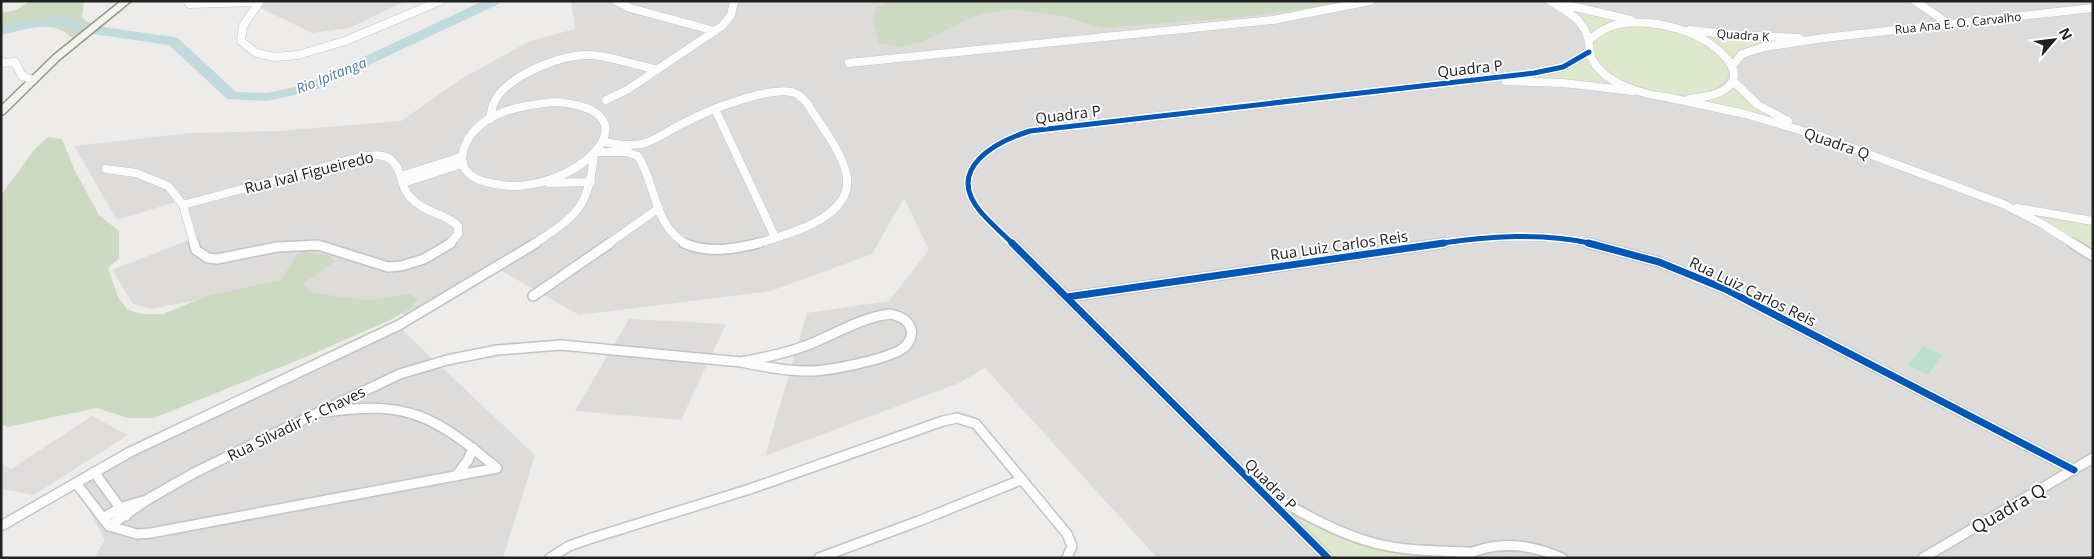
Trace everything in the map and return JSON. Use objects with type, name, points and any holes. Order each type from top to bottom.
[{"type":"main road","points":[[1,112],[68,47],[108,18],[127,1]]},
{"type":"street","points":[[260,2],[241,32],[241,40],[244,45],[260,54],[275,56],[311,52],[352,40],[406,14],[440,1]]},
{"type":"street","points":[[616,1],[630,8],[715,31]]},
{"type":"street","points":[[606,100],[627,90],[731,19],[734,1]]},
{"type":"street","points":[[850,63],[1263,22],[1302,16],[1370,1]]},
{"type":"street","points":[[1476,81],[1563,83],[1666,97],[1705,98],[1720,93],[1730,86],[1733,81],[1735,74],[1732,66],[1722,52],[1696,36],[1663,26],[1552,1]]},
{"type":"street","points":[[1552,1],[1577,19],[1583,26],[1589,40],[1589,52],[1593,62],[1605,73],[1622,84],[1651,94]]},
{"type":"street","points":[[1915,1],[1949,24]]},
{"type":"street","points":[[188,2],[193,4],[260,2]]},
{"type":"street","name":"Rua Ana E. O. Carvalho","points":[[1824,38],[2091,9]]},
{"type":"street","points":[[1589,40],[1596,32],[1608,26],[1624,23],[1643,23]]},
{"type":"street","name":"Quadra K","points":[[1663,26],[1735,35],[1824,38]]},
{"type":"street","points":[[1732,66],[1742,54],[1752,50],[1824,38]]},
{"type":"street","name":"Quadra P","points":[[1328,558],[979,210],[968,184],[971,171],[982,156],[998,142],[1013,136],[1050,128],[1476,81],[1565,67],[1575,63],[1589,52]]},
{"type":"street","points":[[490,119],[489,112],[493,102],[507,87],[534,70],[569,56],[589,55],[657,70]]},
{"type":"street","points":[[1,63],[15,62],[22,76],[33,80]]},
{"type":"street","points":[[1733,81],[1742,94],[1758,107],[1820,136]]},
{"type":"street","points":[[604,142],[622,145],[644,143],[656,139],[686,121],[715,109],[778,92],[793,93],[807,103],[843,164],[846,185],[836,208],[825,218],[814,223],[775,238],[740,248],[723,250],[694,248],[670,233],[638,156],[638,150],[644,143]]},
{"type":"street","name":"Quadra Q","points":[[1666,97],[1745,114],[1820,136],[2003,204],[2044,225],[2093,256]]},
{"type":"street","points":[[493,102],[512,110]]},
{"type":"street","points":[[536,184],[566,174],[579,167],[595,153],[604,142],[606,129],[602,118],[591,109],[575,103],[533,104],[490,119],[477,129],[466,142],[462,161],[469,174],[496,185],[515,186],[591,182]]},
{"type":"street","points":[[715,109],[775,238]]},
{"type":"street","points":[[595,153],[627,152],[638,156]]},
{"type":"street","points":[[1,526],[130,452],[399,325],[475,281],[566,222],[585,199],[591,182],[595,153]]},
{"type":"street","name":"Rua Ival Figueiredo","points":[[106,168],[136,173],[168,186],[183,205],[186,221],[196,250],[208,258],[233,257],[287,246],[318,245],[388,267],[401,266],[424,259],[440,250],[452,242],[459,229],[454,222],[437,216],[416,203],[408,194],[395,164],[383,155],[364,156],[183,205]]},
{"type":"street","points":[[402,179],[462,161]]},
{"type":"street","name":"Quadra Q","points":[[2003,204],[2049,215],[2093,221]]},
{"type":"street","points":[[534,296],[628,228],[661,212]]},
{"type":"street","name":"Rua Luiz Carlos Reis","points":[[1066,297],[1218,274],[1477,239],[1544,237],[1580,241],[1617,248],[1693,274],[1778,315],[2074,470]]},
{"type":"street","points":[[891,314],[900,316],[910,325],[912,332],[909,342],[902,349],[873,360],[814,371],[785,369],[741,362],[786,353],[880,315],[891,314]]},
{"type":"street","name":"Rua Silvadir F. Chaves","points":[[106,522],[194,473],[365,390],[400,374],[447,360],[497,350],[561,345],[741,362]]},
{"type":"street","points":[[785,369],[783,360],[786,353]]},
{"type":"street","points":[[365,390],[363,399],[369,407]]},
{"type":"street","points":[[76,483],[106,522],[126,532],[137,534],[497,468],[473,448],[427,416],[404,410],[369,407],[320,413]]},
{"type":"street","points":[[550,558],[569,546],[592,538],[750,489],[943,421],[957,418],[976,424],[1067,534],[1072,544],[1072,550],[1067,558]]},
{"type":"street","points":[[456,476],[468,460],[473,448]]},
{"type":"street","name":"Quadra Q","points":[[1923,558],[2093,458]]},
{"type":"street","points":[[94,472],[123,512],[126,532]]},
{"type":"street","points":[[819,558],[919,521],[1021,480]]},
{"type":"street","points":[[1256,486],[1312,519],[1374,543],[1413,550],[1465,555],[1495,546],[1524,546],[1562,558]]},
{"type":"shaded area","points":[[246,1],[406,1],[349,28],[312,33]]},
{"type":"shaded area","points":[[571,1],[2093,1],[2093,558],[1157,558],[985,368],[959,383],[765,456],[807,313],[889,301],[929,250],[904,198],[872,254],[771,291],[579,315],[502,271],[423,318],[265,287],[151,309],[133,304],[112,270],[194,238],[179,201],[117,220],[74,146],[191,133],[279,131],[401,121],[461,79],[530,41],[575,29]]},
{"type":"shaded area","points":[[629,319],[726,324],[681,420],[575,411]]},
{"type":"shaded area","points":[[402,330],[535,455],[503,558],[94,558],[105,540],[74,482],[160,440]]},
{"type":"shaded area","points":[[92,416],[128,435],[34,495],[1,489],[1,464],[11,469]]},
{"type":"green space","points":[[30,1],[84,1],[82,17],[86,21],[93,23],[72,38],[56,28],[47,27],[29,28],[1,35],[1,13],[16,10]]},
{"type":"green space","points":[[889,1],[1342,1],[1325,6],[1241,17],[1102,28],[1063,16],[1011,9],[968,19],[922,42],[899,47],[879,43],[872,19],[877,7]]},
{"type":"green space","points":[[1567,7],[1626,22],[1606,25],[1592,32],[1585,21]]},
{"type":"green space","points":[[1627,26],[1669,30],[1699,41],[1722,58],[1728,68],[1727,77],[1722,84],[1712,89],[1700,93],[1687,94],[1673,94],[1653,90],[1622,79],[1601,64],[1595,56],[1594,48],[1596,41],[1602,35]]},
{"type":"green space","points":[[1693,33],[1795,40],[1748,47],[1730,59]]},
{"type":"green space","points":[[1588,59],[1625,88],[1507,80],[1564,71]]},
{"type":"green space","points":[[1732,88],[1749,105],[1775,120],[1698,101]]},
{"type":"green space","points":[[48,137],[62,139],[75,171],[99,215],[119,231],[119,258],[108,268],[118,297],[127,309],[141,314],[163,314],[207,296],[281,280],[297,254],[303,251],[331,256],[335,262],[302,284],[311,292],[369,300],[409,294],[418,299],[411,308],[390,320],[306,357],[154,418],[127,418],[97,408],[7,427],[1,424],[1,195],[35,149]]},
{"type":"green space","points":[[2026,213],[2093,224],[2093,252],[2067,235]]},
{"type":"green space","points":[[1923,346],[1942,355],[1928,375],[1908,365]]},
{"type":"green space","points":[[1296,518],[1338,536],[1381,550],[1416,556],[1450,557],[1335,558]]},
{"type":"waterway","name":"Rio Ipitanga","points":[[1,29],[59,20],[79,28],[173,41],[232,96],[267,97],[308,88],[494,1]]},
{"type":"cycle path","points":[[1328,558],[979,210],[968,185],[969,174],[974,164],[981,156],[1000,143],[1030,131],[1534,73],[1563,67],[1589,52]]},
{"type":"cycle path","points":[[1067,297],[1455,241],[1522,236],[1568,239],[1637,254],[1725,289],[2074,470]]}]
